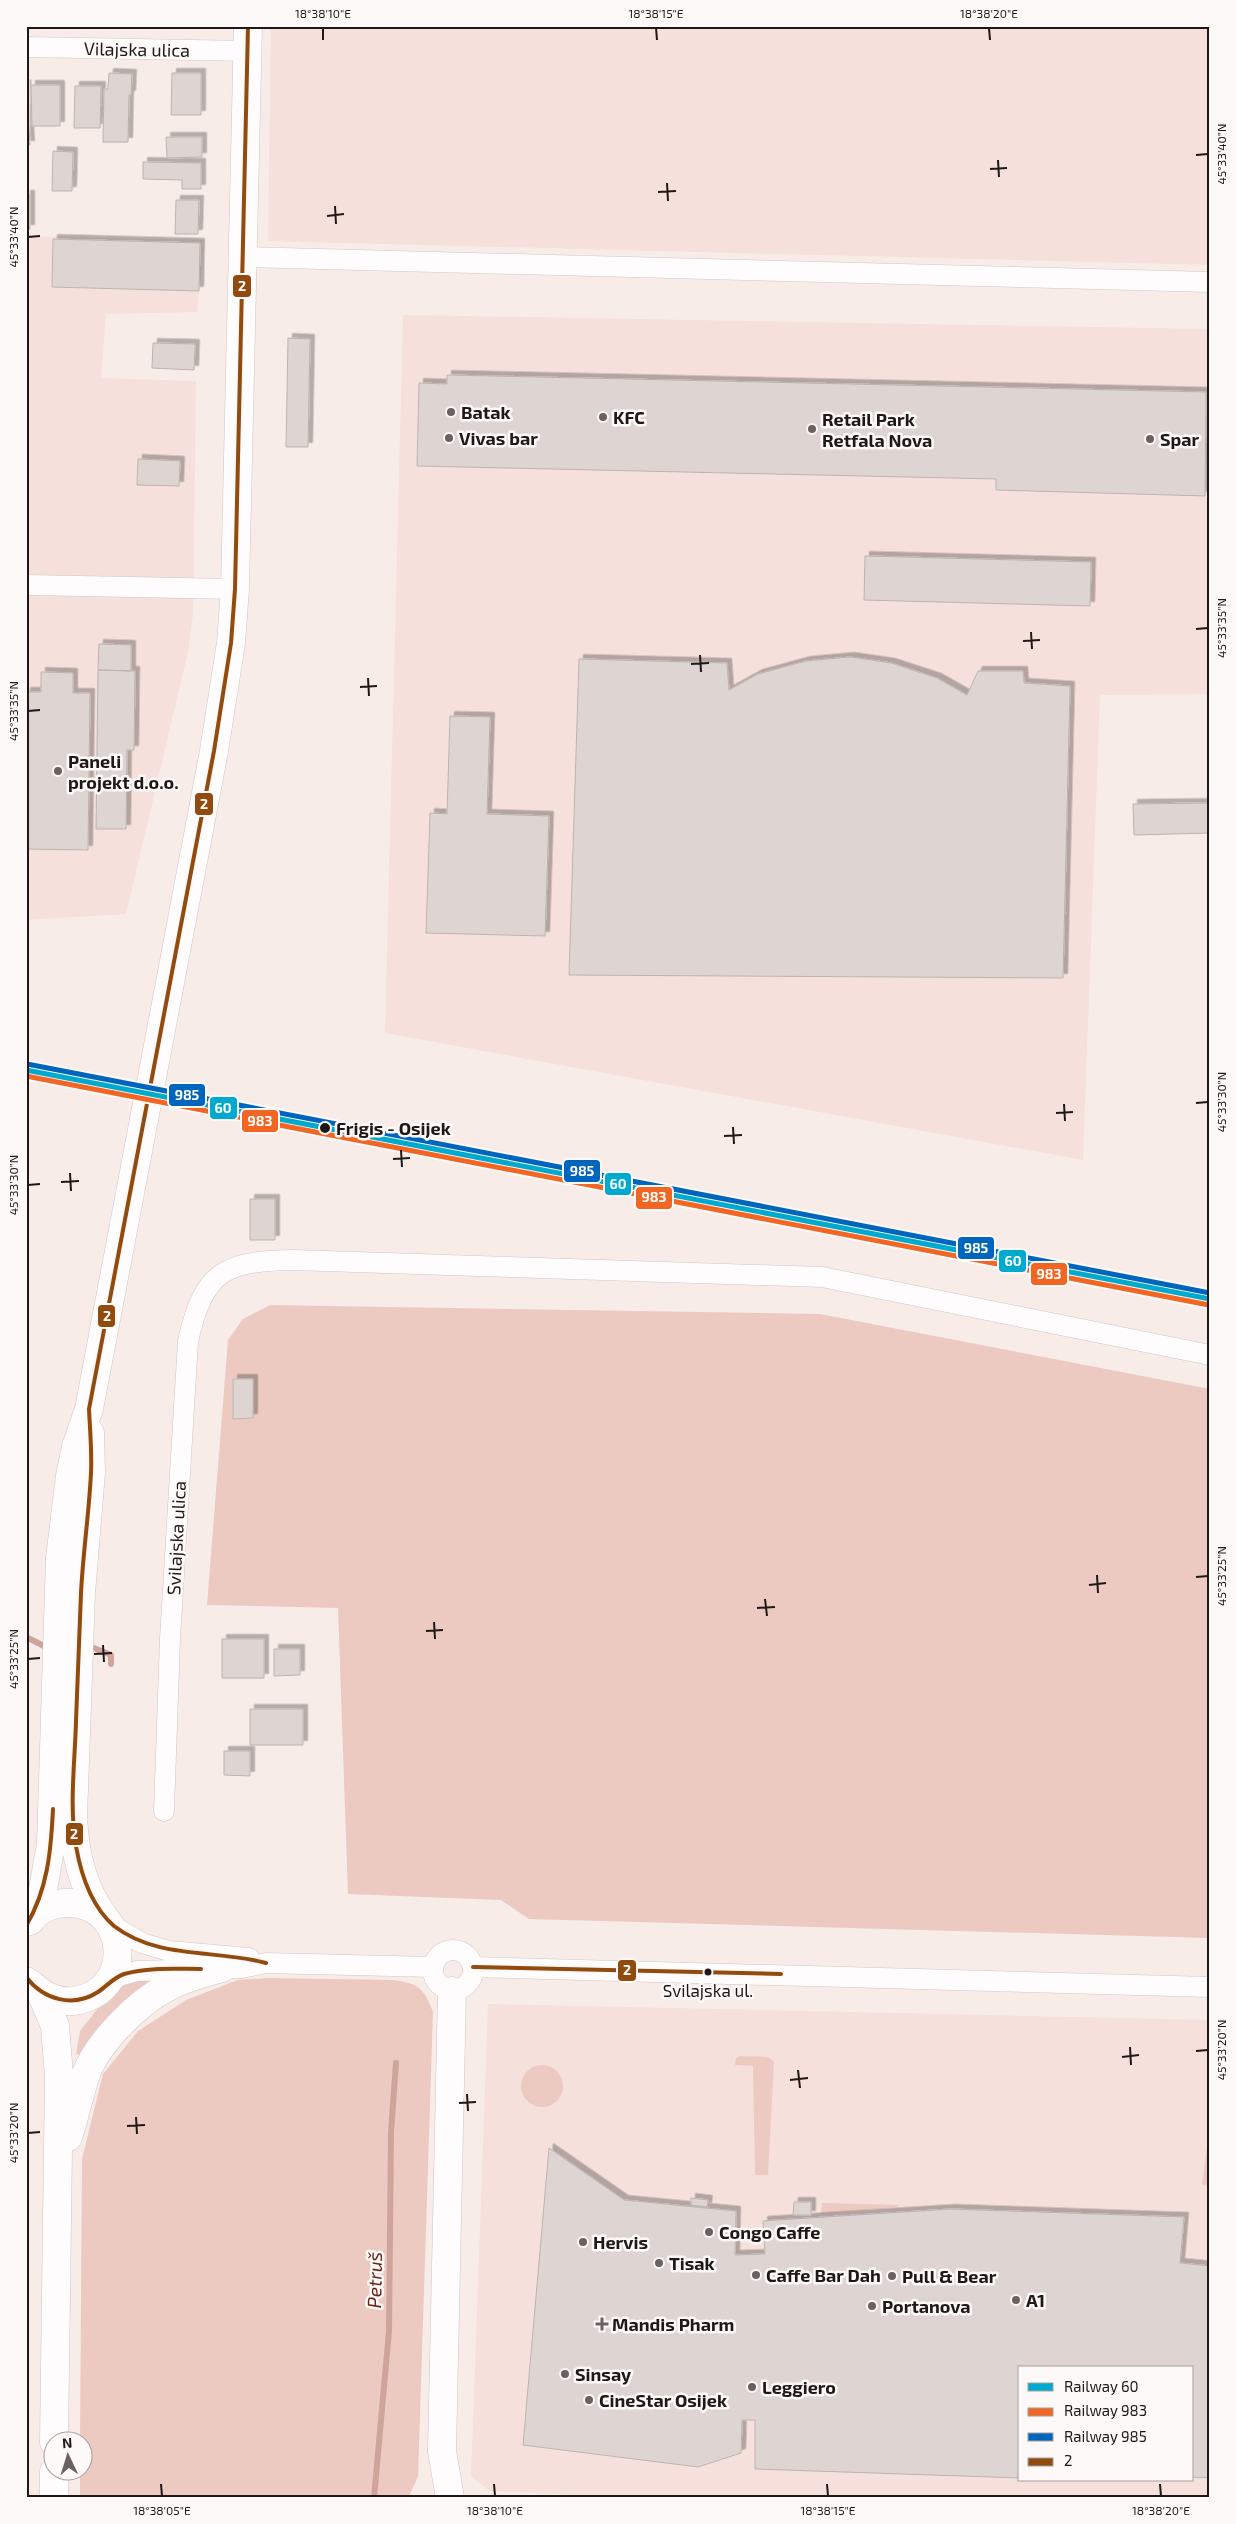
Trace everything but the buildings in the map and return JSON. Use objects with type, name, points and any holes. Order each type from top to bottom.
[{"type":"main road","points":[[29,1922],[41,1900],[51,1844],[60,1558],[64,1513],[76,1448],[89,1409],[214,751],[230,651],[235,589],[248,38]]},
{"type":"main road","points":[[59,2075],[71,2022],[117,1965],[118,1952],[116,1938],[91,1898],[84,1881],[74,1838],[73,1817],[81,1593],[91,1472],[89,1409]]},
{"type":"main road","points":[[29,1922],[46,1907],[64,1902],[79,1903],[107,1921]]},
{"type":"main road","points":[[58,2162],[87,2072],[112,2035],[135,2010],[154,1995],[194,1976],[222,1968]]},
{"type":"main road","points":[[31,1984],[55,2000],[71,2002],[97,1990]]},
{"type":"main road","points":[[31,1984],[55,2026],[59,2075],[54,2432]]},
{"type":"main road","points":[[450,2498],[442,2451],[452,1990]]},
{"type":"main road","points":[[429,2498],[442,2451]]},
{"type":"main road","points":[[54,2482],[54,2498]]},
{"type":"street","name":"Vilajska ulica","points":[[26,47],[248,38]]},
{"type":"street","points":[[242,257],[1210,282]]},
{"type":"street","points":[[26,585],[235,589]]},
{"type":"street","name":"Svilajska ulica","points":[[164,1811],[171,1629],[188,1341],[195,1310],[204,1292],[220,1274],[240,1265],[294,1260],[822,1277],[1210,1355]]},
{"type":"street","points":[[107,1921],[142,1943],[169,1951],[245,1956],[266,1963]]},
{"type":"street","points":[[450,1950],[462,1953],[471,1961],[473,1967],[468,1984],[452,1990],[441,1987],[437,1983],[433,1967],[439,1956],[450,1950]]},
{"type":"street","points":[[97,1990],[122,1975],[137,1971],[242,1968],[266,1963],[433,1967]]},
{"type":"street","points":[[473,1967],[1210,1987]]},
{"type":"shaded area","points":[[271,26],[1210,26],[1210,265],[268,241]]},
{"type":"shaded area","points":[[26,236],[205,240],[197,312],[106,314],[101,378],[196,381],[193,614],[188,652],[126,914],[26,920]]},
{"type":"shaded area","points":[[403,315],[1210,329],[1210,694],[1100,695],[1083,1160],[385,1033]]},
{"type":"shaded area","points":[[270,1305],[820,1314],[1210,1389],[1210,1938],[529,1919],[501,1900],[348,1894],[338,1608],[207,1605],[228,1340],[243,1319]]},
{"type":"shaded area","points":[[156,1978],[84,2055],[76,2054],[80,2031],[106,1998],[125,1983]]},
{"type":"shaded area","points":[[268,1978],[394,1980],[409,1983],[423,1992],[433,2012],[418,2477],[408,2498],[80,2498],[80,2482],[92,2482],[92,2432],[80,2432],[82,2159],[103,2074],[138,2031],[186,2000],[238,1980]]},
{"type":"shaded area","points":[[488,2004],[1210,2020],[1210,2498],[638,2498],[490,2491],[471,2477]]},
{"type":"shaded area","points":[[740,2056],[768,2057],[774,2062],[768,2175],[755,2175],[753,2066],[735,2065],[736,2058]]},
{"type":"shaded area","points":[[542,2065],[557,2071],[563,2086],[557,2101],[542,2107],[527,2101],[521,2086],[527,2071]]},
{"type":"shaded area","points":[[1210,2125],[1210,2186],[1202,2185]]},
{"type":"shaded area","points":[[822,2203],[899,2205],[897,2207],[821,2214]]},
{"type":"waterway","name":"Petruš","points":[[26,1637],[44,1646]]},
{"type":"waterway","name":"Petruš","points":[[94,1648],[111,1655],[111,1664]]},
{"type":"waterway","name":"Petruš","points":[[374,2498],[389,2331],[391,2132],[396,2063]]},
{"type":"rail line","name":"985","points":[[27,1064],[1210,1293]]},
{"type":"rail line","name":"60","points":[[26,1070],[1210,1299]]},
{"type":"rail line","name":"983","points":[[26,1076],[1209,1305]]},
{"type":"transit line","name":"2","points":[[248,26],[235,589],[231,643],[214,751],[89,1409],[91,1473],[81,1593],[73,1815],[76,1846],[84,1879],[93,1900],[114,1926],[131,1937],[168,1949],[266,1963]]},
{"type":"transit line","name":"2","points":[[26,1926],[44,1884],[51,1839],[53,1809]]},
{"type":"transit line","name":"2","points":[[473,1967],[781,1974]]},
{"type":"transit line","name":"2","points":[[26,1977],[33,1985],[50,1996],[59,1999],[79,2000],[98,1992],[124,1974],[143,1970],[201,1969]]},
{"type":"place","name":"Batak","points":[[451,412]]},
{"type":"place","name":"KFC","points":[[603,417]]},
{"type":"place","name":"Retail Park Retfala Nova","points":[[812,429]]},
{"type":"place","name":"Vivas bar","points":[[449,438]]},
{"type":"place","name":"Spar","points":[[1150,439]]},
{"type":"place","name":"Paneli projekt d.o.o.","points":[[58,771]]},
{"type":"place","name":"Frigis - Osijek","points":[[325,1128]]},
{"type":"place","name":"Svilajska ul.","points":[[708,1972]]},
{"type":"place","name":"Congo Caffe","points":[[709,2232]]},
{"type":"place","name":"Hervis","points":[[583,2242]]},
{"type":"place","name":"Tisak","points":[[659,2263]]},
{"type":"place","name":"Caffe Bar Dah","points":[[756,2275]]},
{"type":"place","name":"Pull & Bear","points":[[892,2276]]},
{"type":"place","name":"A1","points":[[1016,2300]]},
{"type":"place","name":"Portanova","points":[[872,2306]]},
{"type":"place","name":"Mandis Pharm","points":[[602,2324]]},
{"type":"place","name":"Sinsay","points":[[565,2374]]},
{"type":"place","name":"Leggiero","points":[[752,2387]]},
{"type":"place","name":"CineStar Osijek","points":[[589,2400]]}]
